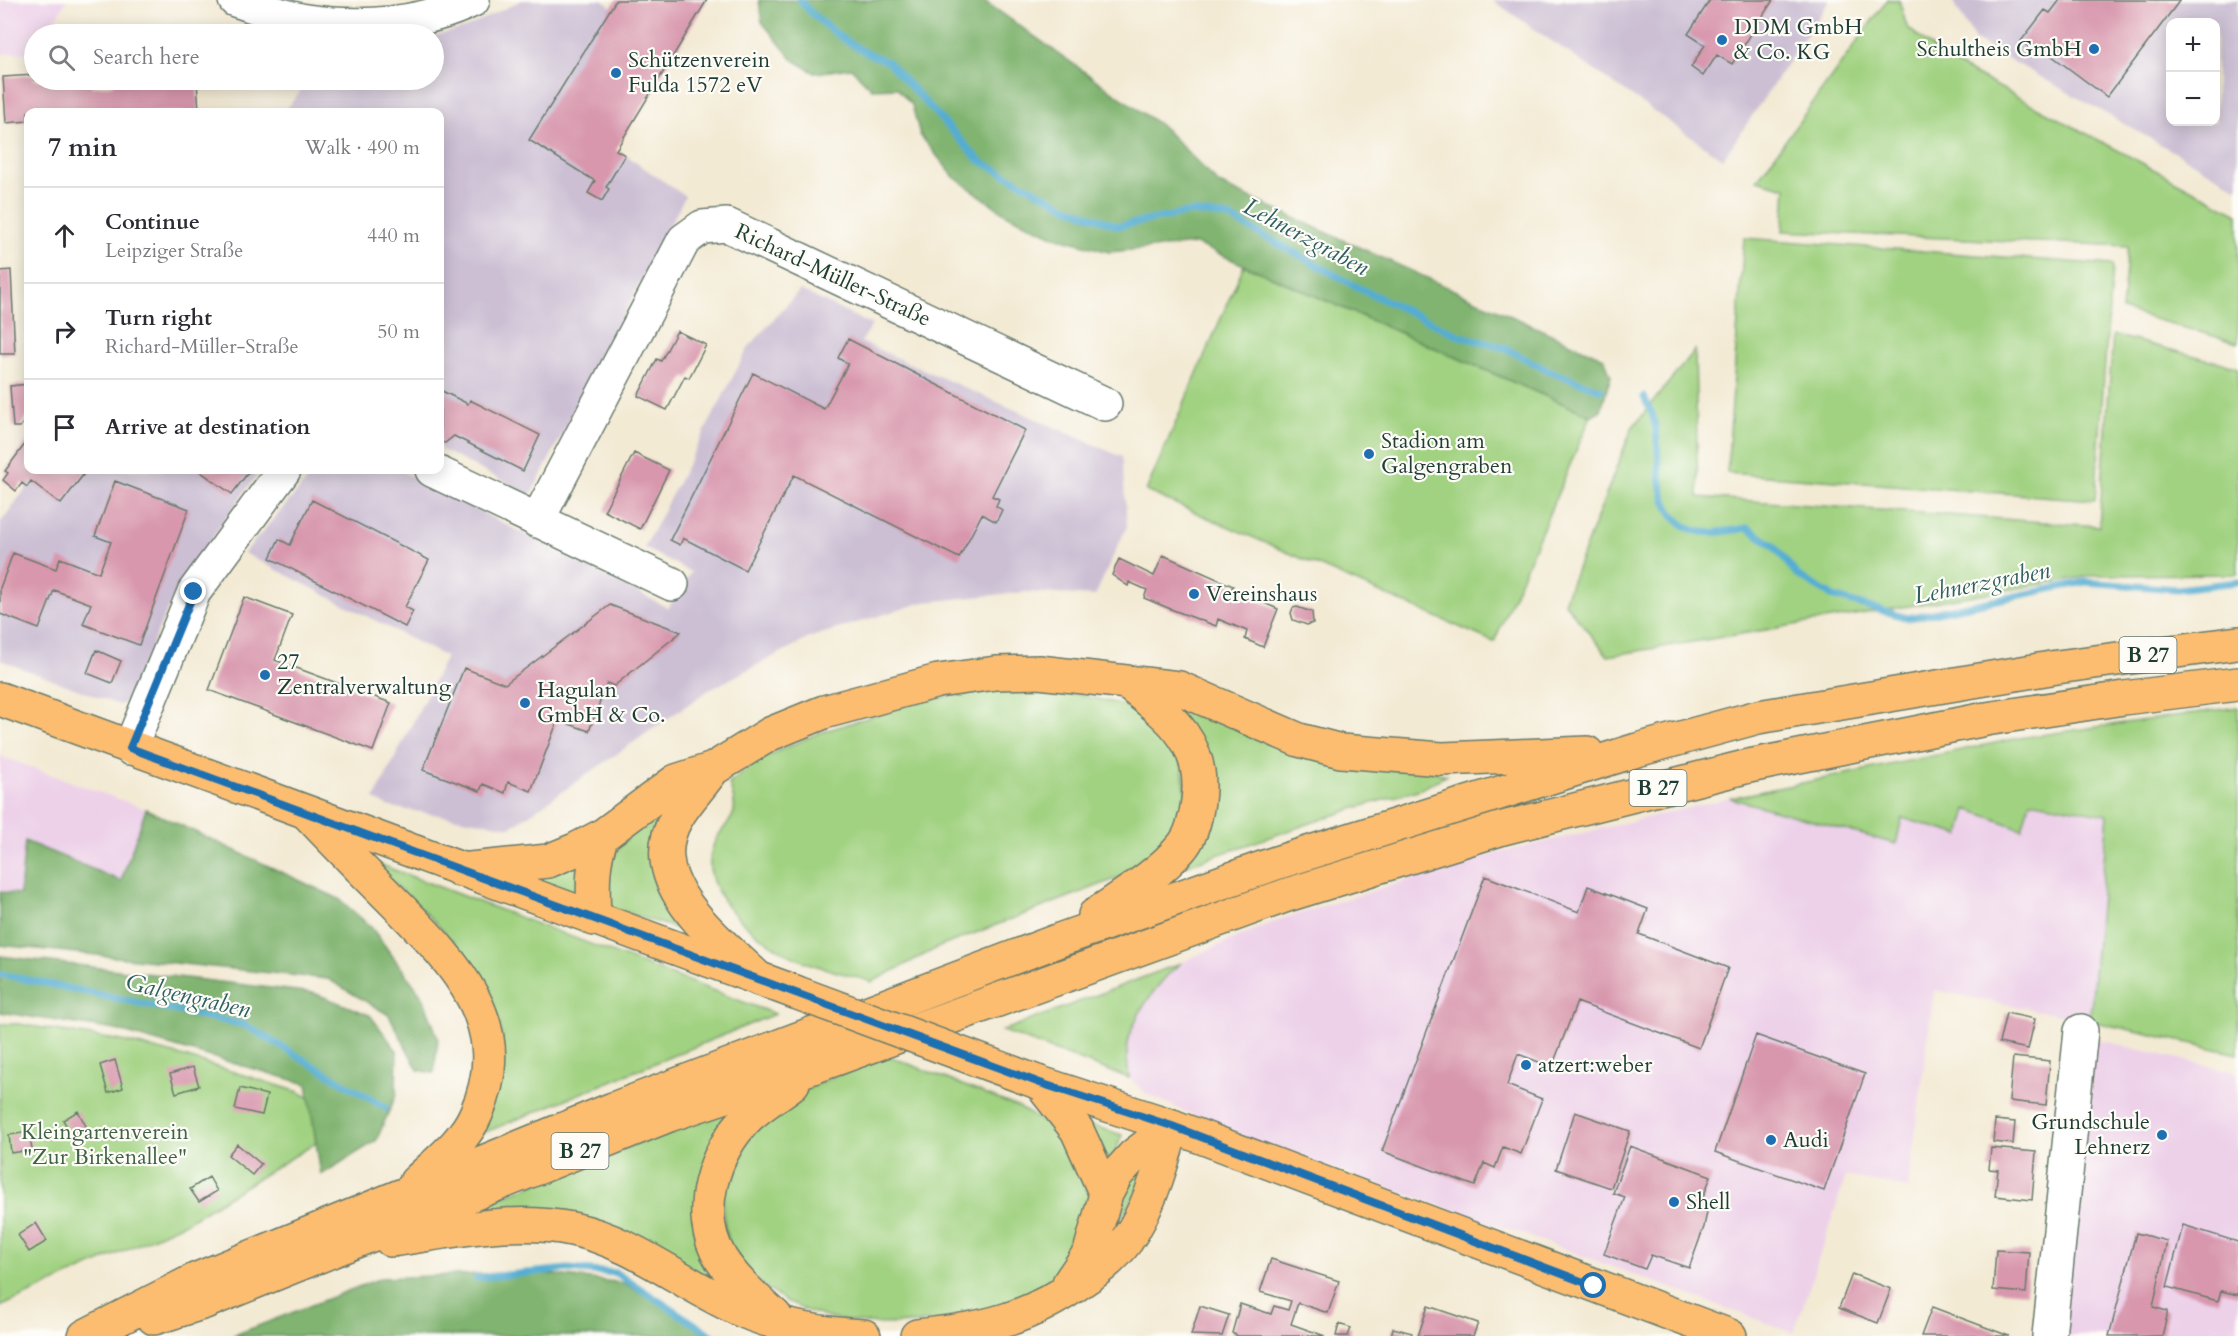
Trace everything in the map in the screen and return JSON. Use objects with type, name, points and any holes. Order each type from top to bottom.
[{"type":"main road","name":"B 27","points":[[85,1336],[195,1280],[613,1109],[1062,939],[1276,863],[1637,750],[1770,715],[2057,667],[2238,643]]},
{"type":"main road","points":[[460,870],[548,861],[602,836],[684,789],[724,761],[770,734],[824,712],[938,681],[996,673],[1039,672],[1179,688],[1299,740],[1341,751],[1442,759],[1637,750]]},
{"type":"main road","points":[[1062,939],[1170,859],[1183,846],[1196,816],[1201,783],[1191,747],[1183,732],[1167,714],[1127,683]]},
{"type":"main road","name":"B 27","points":[[98,1336],[205,1302],[669,1115],[816,1066],[1287,895],[1503,828],[1749,765],[1952,726],[2124,698],[2238,684]]},
{"type":"main road","points":[[0,699],[1053,1087],[1172,1126],[1730,1336]]},
{"type":"main road","points":[[684,789],[670,834],[668,860],[672,882],[683,904],[759,979]]},
{"type":"main road","points":[[308,814],[447,957],[473,994],[487,1031],[487,1079],[476,1115],[455,1146],[402,1195]]},
{"type":"main road","points":[[594,919],[591,876],[594,857],[602,836]]},
{"type":"main road","points":[[787,1327],[746,1290],[720,1258],[708,1220],[711,1183],[723,1147],[749,1116],[816,1066]]},
{"type":"main road","points":[[1053,1087],[1077,1130],[1106,1194]]},
{"type":"main road","points":[[1060,1297],[1090,1252],[1106,1194],[1116,1175],[1134,1155],[1172,1126]]},
{"type":"main road","points":[[917,1336],[968,1330],[1022,1317],[1060,1297],[1104,1265],[1128,1239],[1159,1173],[1172,1126]]},
{"type":"main road","points":[[347,1245],[526,1223],[573,1229],[618,1244],[732,1306],[787,1327],[864,1336]]},
{"type":"street","points":[[235,0],[304,20],[341,24]]},
{"type":"street","points":[[376,24],[426,18],[473,0]]},
{"type":"street","name":"Richard-Müller-Straße","points":[[537,521],[684,240],[702,227],[727,225],[1105,404]]},
{"type":"street","points":[[130,748],[194,592],[281,474]]},
{"type":"street","points":[[440,474],[672,584]]},
{"type":"street","points":[[2049,1336],[2081,1031]]},
{"type":"shaded area","points":[[0,0],[67,0],[53,24],[24,24],[24,53],[0,54]]},
{"type":"shaded area","points":[[522,0],[602,0],[612,7],[529,140],[595,181],[588,193],[601,201],[609,189],[606,187],[625,155],[685,196],[531,495],[444,451],[444,108],[287,108],[301,90],[444,90],[444,33],[467,27]]},
{"type":"shaded area","points":[[1492,0],[1830,0],[1723,159]]},
{"type":"shaded area","points":[[1952,0],[2238,0],[2238,188],[1975,40]]},
{"type":"shaded area","points":[[800,290],[872,325],[861,342],[1122,457],[1127,526],[1095,596],[1024,592],[924,602],[811,637],[709,690],[511,827],[390,807],[374,799],[446,657],[244,553],[313,474],[408,474],[668,608],[691,572],[644,548],[748,348]]},
{"type":"shaded area","points":[[37,474],[257,474],[177,589],[156,635],[133,698],[119,705],[0,660],[0,523]]},
{"type":"shaded area","points":[[0,756],[146,809],[121,881],[26,841],[20,894],[0,892]]},
{"type":"shaded area","name":"atzert:weber","points":[[1730,798],[1896,844],[1902,818],[1959,835],[1966,809],[2022,829],[2029,801],[2108,815],[2090,1021],[1934,990],[1908,1188],[1846,1176],[1794,1333],[1531,1237],[1251,1140],[1148,1095],[1129,1078],[1126,1053],[1130,1035],[1143,1007],[1163,977],[1181,963],[1214,947],[1281,919],[1490,855]]},
{"type":"shaded area","name":"Grundschule Lehnerz","points":[[2094,1039],[2238,1073],[2238,1336],[2060,1336],[2080,1196]]},
{"type":"green space","points":[[759,0],[983,0],[1164,128],[1219,184],[1604,358],[1611,376],[1601,410],[1591,416],[1196,244],[1109,252],[1053,236],[1006,214],[954,177],[920,135],[912,105],[897,88],[872,89],[851,68],[815,73],[792,59],[762,22]]},
{"type":"green space","points":[[1887,0],[1899,0],[1907,27],[1946,59],[2238,214],[2238,343],[2122,310],[2128,246],[1783,231],[1786,188],[1757,180]]},
{"type":"green space","points":[[1744,238],[2112,265],[2095,500],[1727,473]]},
{"type":"green space","name":"Stadion am Galgengraben","points":[[1244,265],[1591,416],[1494,642],[1146,491]]},
{"type":"green space","points":[[2113,335],[2238,367],[2238,574],[2096,575],[1608,656],[1564,602],[1632,428],[1695,350],[1698,497],[2099,526]]},
{"type":"green space","points":[[1021,690],[1075,694],[1129,706],[1161,731],[1181,763],[1187,789],[1182,820],[1164,848],[1123,876],[939,947],[872,982],[816,966],[783,951],[750,929],[723,900],[714,884],[710,867],[712,849],[716,839],[733,815],[733,797],[729,784],[759,760],[816,734],[917,702],[972,692]]},
{"type":"green space","points":[[1172,702],[1447,775],[1421,789],[1352,809],[1185,866],[1194,850]]},
{"type":"green space","points":[[2238,707],[2238,1054],[2090,1021],[2108,815],[2030,801],[2022,829],[1967,809],[1960,835],[1902,818],[1896,844],[1730,798],[2019,738]]},
{"type":"green space","points":[[666,801],[682,924],[678,929],[608,907],[608,862],[637,825]]},
{"type":"green space","points":[[146,809],[339,899],[371,927],[423,997],[438,1038],[434,1073],[418,1070],[389,1015],[328,979],[0,945],[0,892],[20,894],[25,841],[121,881]]},
{"type":"green space","points":[[581,858],[582,900],[525,875]]},
{"type":"green space","points":[[368,860],[775,1014],[476,1136],[495,1079],[502,1048],[499,1020],[489,993],[455,943]]},
{"type":"green space","points":[[0,956],[314,993],[370,1015],[397,1051],[396,1095],[376,1141],[321,1175],[307,1084],[116,1030],[0,1012]]},
{"type":"green space","points":[[1181,963],[1153,992],[1132,1029],[1127,1057],[1129,1078],[1002,1031]]},
{"type":"green space","name":"Kleingartenverein \"Zur Birkenallee\"","points":[[0,1024],[19,1024],[122,1041],[178,1055],[299,1092],[352,1121],[185,1223],[0,1307]]},
{"type":"green space","points":[[889,1056],[1020,1108],[1065,1138],[1094,1201],[1079,1242],[1067,1263],[1029,1294],[999,1307],[951,1319],[899,1324],[847,1321],[802,1309],[781,1298],[746,1268],[733,1249],[726,1228],[723,1196],[729,1157],[737,1144],[777,1110],[806,1090],[837,1075]]},
{"type":"green space","points":[[733,1106],[739,1107],[707,1160],[740,1291],[487,1210],[486,1204],[494,1200]]},
{"type":"green space","points":[[1084,1123],[1122,1135],[1111,1164]]},
{"type":"green space","points":[[1154,1160],[1105,1247],[1131,1176]]},
{"type":"green space","points":[[531,1272],[624,1283],[718,1336],[232,1336],[381,1278]]},
{"type":"building","name":"Schützenverein Fulda 1572 eV","points":[[616,0],[707,0],[616,150],[625,155],[606,187],[609,189],[602,201],[588,193],[595,181],[529,140]]},
{"type":"building","name":"DDM GmbH & Co. KG","points":[[1710,0],[1773,0],[1732,64],[1717,55],[1703,76],[1691,67],[1705,45],[1688,34]]},
{"type":"building","name":"Schultheis GmbH","points":[[2060,0],[2180,0],[2107,97],[2040,47],[2036,52],[2021,41],[2045,10],[2050,13]]},
{"type":"building","points":[[24,76],[24,90],[198,90],[199,108],[24,108],[24,121],[6,123],[3,77]]},
{"type":"building","points":[[11,270],[15,354],[0,354],[0,271]]},
{"type":"building","points":[[677,331],[706,345],[689,378],[685,376],[667,410],[638,396],[657,359],[661,361]]},
{"type":"building","points":[[848,339],[1025,430],[992,496],[999,499],[996,506],[1002,510],[996,522],[982,514],[959,558],[794,475],[745,570],[683,538],[680,545],[670,540],[753,373],[824,409],[848,364],[838,358]]},
{"type":"building","points":[[24,384],[24,422],[20,427],[13,427],[10,386]]},
{"type":"building","points":[[444,392],[468,404],[470,400],[540,435],[523,471],[454,436],[445,443]]},
{"type":"building","points":[[24,445],[24,474],[84,474],[61,504],[31,481],[27,487],[22,483],[16,491],[3,480],[8,473],[5,471]]},
{"type":"building","points":[[634,453],[669,470],[640,529],[604,511]]},
{"type":"building","points":[[204,474],[247,474],[232,494]]},
{"type":"building","points":[[115,481],[189,509],[139,645],[83,624],[91,604],[54,590],[39,629],[0,614],[0,588],[13,553],[56,569],[60,558],[99,573],[111,542],[95,536]]},
{"type":"building","points":[[312,500],[429,560],[405,607],[413,611],[405,627],[270,558],[279,539],[290,545]]},
{"type":"building","name":"Vereinshaus","points":[[1163,555],[1233,586],[1231,589],[1278,609],[1263,647],[1245,639],[1247,631],[1218,619],[1216,626],[1144,598],[1147,590],[1129,582],[1128,586],[1112,575],[1119,559],[1154,576]]},
{"type":"building","name":"27 Zentralverwaltung","points":[[244,597],[292,615],[275,660],[391,703],[373,751],[209,690]]},
{"type":"building","name":"Hagulan GmbH & Co.","points":[[610,605],[681,632],[614,686],[607,683],[589,731],[558,720],[531,791],[508,782],[505,793],[483,784],[480,791],[423,770],[464,668],[505,684]]},
{"type":"building","points":[[1297,607],[1312,612],[1313,623],[1307,625],[1293,620],[1291,613],[1293,608]]},
{"type":"building","points":[[96,650],[121,661],[112,683],[87,673]]},
{"type":"building","points":[[1485,876],[1579,912],[1588,886],[1648,909],[1639,934],[1728,968],[1699,1048],[1577,1002],[1552,1067],[1518,1054],[1507,1085],[1542,1099],[1521,1154],[1503,1147],[1495,1168],[1484,1163],[1475,1186],[1382,1151]]},
{"type":"building","points":[[2006,1013],[2035,1019],[2028,1049],[1999,1043]]},
{"type":"building","points":[[1756,1035],[1865,1074],[1824,1191],[1715,1152]]},
{"type":"building","points":[[2013,1057],[2050,1061],[2046,1105],[2009,1101]]},
{"type":"building","points":[[115,1060],[123,1088],[108,1093],[100,1065]]},
{"type":"building","points":[[193,1067],[199,1086],[176,1093],[170,1074]]},
{"type":"building","points":[[240,1088],[267,1095],[262,1115],[235,1109]]},
{"type":"building","points":[[78,1111],[88,1130],[74,1138],[63,1120]]},
{"type":"building","points":[[1575,1112],[1630,1131],[1611,1188],[1556,1169]]},
{"type":"building","points":[[1995,1120],[2015,1122],[2013,1144],[1993,1142]]},
{"type":"building","points":[[29,1132],[32,1150],[11,1153],[9,1135]]},
{"type":"building","points":[[237,1144],[261,1164],[252,1175],[228,1155]]},
{"type":"building","points":[[1630,1146],[1711,1176],[1699,1209],[1707,1212],[1704,1227],[1689,1268],[1651,1255],[1645,1269],[1604,1254],[1625,1197],[1613,1193]]},
{"type":"building","points":[[1991,1148],[2036,1152],[2032,1200],[1995,1196],[1998,1170],[1989,1169]]},
{"type":"building","points":[[209,1177],[217,1191],[199,1202],[190,1189]]},
{"type":"building","points":[[36,1223],[47,1241],[29,1252],[18,1235]]},
{"type":"building","points":[[2183,1225],[2238,1242],[2238,1295],[2221,1291],[2218,1301],[2167,1287]]},
{"type":"building","points":[[2136,1233],[2167,1241],[2153,1307],[2167,1311],[2162,1336],[2109,1336]]},
{"type":"building","points":[[1996,1250],[2029,1252],[2026,1293],[1993,1290]]},
{"type":"building","points":[[1271,1259],[1339,1281],[1328,1313],[1298,1303],[1291,1324],[1325,1336],[1238,1336],[1232,1333],[1240,1304],[1271,1314],[1274,1306],[1288,1310],[1291,1301],[1260,1292]]},
{"type":"building","points":[[1852,1274],[1891,1289],[1878,1323],[1839,1308]]},
{"type":"building","points":[[1200,1306],[1229,1315],[1222,1336],[1191,1335]]},
{"type":"building","points":[[1428,1306],[1478,1323],[1473,1336],[1418,1336]]},
{"type":"building","points":[[1932,1307],[2009,1336],[1921,1336]]},
{"type":"building","points":[[1339,1324],[1351,1328],[1348,1336],[1336,1336]]},
{"type":"building","points":[[1393,1328],[1412,1333],[1411,1336],[1391,1336]]},
{"type":"waterway","name":"Lehnerzgraben","points":[[800,0],[811,13],[839,36],[863,51],[888,62],[980,161],[1065,206],[1118,226],[1192,212],[1229,217],[1359,288],[1460,336],[1505,348],[1547,370],[1601,390]]},
{"type":"waterway","name":"Lehnerzgraben","points":[[1644,397],[1656,428],[1663,494],[1669,509],[1679,521],[1700,532],[1748,528],[1773,545],[1797,575],[1834,597],[1908,618],[2085,582],[2177,589],[2238,582]]},
{"type":"waterway","name":"Galgengraben","points":[[0,974],[245,1025],[386,1108]]},
{"type":"waterway","name":"Galgengraben","points":[[476,1278],[568,1269],[616,1273],[713,1336]]},
{"type":"place","name":"DDM GmbH & Co. KG","points":[[1722,40]]},
{"type":"place","name":"Schultheis GmbH","points":[[2094,49]]},
{"type":"place","name":"Schützenverein Fulda 1572 eV","points":[[616,73]]},
{"type":"place","name":"Stadion am Galgengraben","points":[[1369,454]]},
{"type":"place","name":"Vereinshaus","points":[[1194,594]]},
{"type":"place","name":"27 Zentralverwaltung","points":[[265,675]]},
{"type":"place","name":"Hagulan GmbH & Co.","points":[[525,703]]},
{"type":"place","name":"atzert:weber","points":[[1526,1065]]},
{"type":"place","name":"Grundschule Lehnerz","points":[[2162,1135]]},
{"type":"place","name":"Audi","points":[[1771,1140]]},
{"type":"place","name":"Shell","points":[[1674,1202]]},
{"type":"route","points":[[194,592],[130,748],[1040,1083],[1172,1126],[1594,1286]]}]
